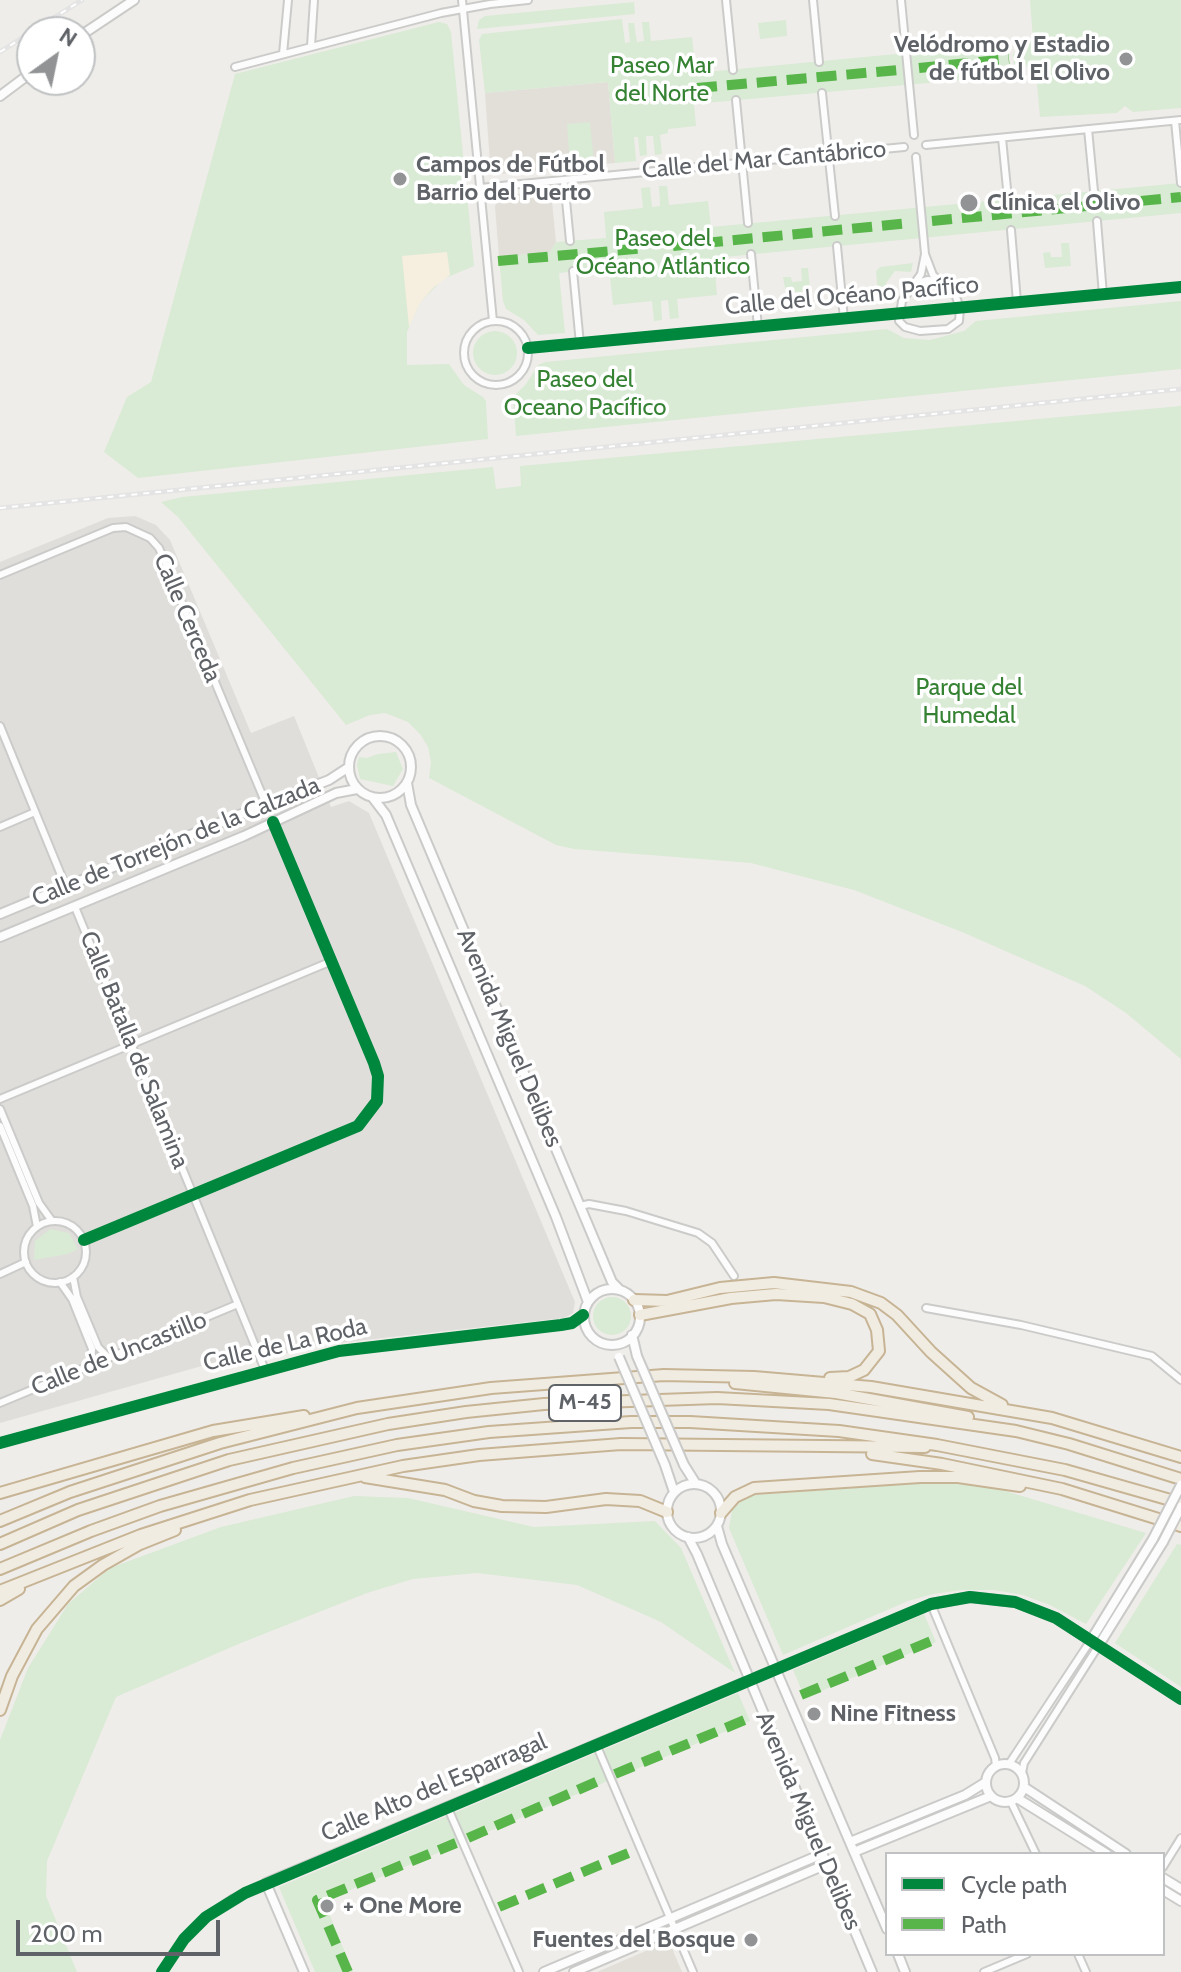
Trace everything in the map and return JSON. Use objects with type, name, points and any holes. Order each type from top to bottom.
[{"type":"highway","points":[[634,1300],[667,1301],[720,1288],[774,1283],[851,1292],[881,1303],[971,1388],[1011,1410]]},
{"type":"highway","points":[[640,1315],[731,1298],[776,1294],[824,1297],[852,1304],[870,1314],[877,1330],[879,1351],[864,1370],[849,1377],[765,1374],[754,1377]]},
{"type":"highway","points":[[0,1490],[213,1431],[491,1388],[664,1375],[754,1377],[871,1387],[1011,1410],[1103,1432],[1181,1457]]},
{"type":"highway","points":[[599,1379],[737,1383],[836,1393],[945,1412],[1016,1431]]},
{"type":"highway","name":"M-45","points":[[0,1544],[78,1510],[229,1460],[388,1424],[544,1404],[717,1398],[829,1404],[1016,1431],[1069,1444],[1181,1482]]},
{"type":"highway","points":[[0,1521],[70,1492],[191,1452],[357,1408]]},
{"type":"highway","name":"M-45","points":[[0,1569],[105,1526],[243,1481],[397,1445],[489,1432],[631,1422],[690,1422],[839,1431],[937,1445],[1065,1470],[1181,1505]]},
{"type":"highway","points":[[0,1591],[96,1551],[250,1500],[355,1476],[479,1455],[551,1448],[699,1444],[919,1449],[937,1445]]},
{"type":"highway","points":[[810,1446],[942,1464],[1062,1489],[1181,1526]]},
{"type":"highway","points":[[355,1476],[407,1482],[502,1506],[546,1507],[606,1499],[640,1501],[667,1512]]},
{"type":"highway","points":[[721,1513],[735,1497],[754,1488],[869,1479],[958,1477],[1040,1489],[1062,1489]]},
{"type":"highway","points":[[0,1710],[12,1676],[37,1629],[74,1586],[140,1544],[250,1500]]},
{"type":"highway","points":[[0,1600],[96,1551]]},
{"type":"main road","points":[[96,25],[134,0]]},
{"type":"main road","points":[[383,736],[402,745],[408,753],[411,773],[407,783],[389,797],[373,798],[357,789],[349,767],[355,748],[363,741],[383,736]]},
{"type":"main road","name":"Calle de Torrejón de la Calzada","points":[[0,914],[329,780],[349,767]]},
{"type":"main road","name":"Avenida Miguel Delibes","points":[[407,783],[411,805],[612,1282],[620,1290]]},
{"type":"main road","name":"Calle de Torrejón de la Calzada","points":[[0,937],[336,793],[357,789]]},
{"type":"main road","name":"Avenida Miguel Delibes","points":[[373,798],[386,815],[556,1217],[588,1302]]},
{"type":"main road","points":[[613,1288],[620,1290],[634,1300],[640,1315],[632,1335],[622,1343],[609,1344],[593,1338],[583,1315],[588,1302],[598,1292],[613,1288]]},
{"type":"main road","points":[[632,1335],[637,1356],[684,1465],[696,1484]]},
{"type":"main road","points":[[609,1344],[619,1357],[674,1492]]},
{"type":"main road","points":[[1095,1643],[1181,1482]]},
{"type":"main road","points":[[696,1484],[715,1493],[721,1513],[717,1526],[704,1536],[688,1537],[671,1525],[667,1512],[674,1492],[684,1485],[696,1484]]},
{"type":"main road","points":[[1095,1643],[1163,1542],[1181,1505]]},
{"type":"main road","name":"Avenida Miguel Delibes","points":[[717,1526],[885,1924]]},
{"type":"main road","name":"Avenida Miguel Delibes","points":[[688,1537],[872,1972]]},
{"type":"main road","name":"Calle Alto del Esparragal","points":[[266,1883],[931,1604],[970,1597],[1015,1602],[1056,1618],[1181,1699]]},
{"type":"main road","points":[[1014,1800],[1024,1787],[1022,1773],[1009,1764],[996,1766],[986,1782],[991,1796],[1000,1802],[1014,1800],[1104,1852]]},
{"type":"main road","points":[[850,1842],[965,1795],[986,1782]]},
{"type":"main road","points":[[1024,1787],[1123,1852]]},
{"type":"main road","points":[[854,1852],[991,1796]]},
{"type":"main road","points":[[544,1972],[822,1854]]},
{"type":"main road","points":[[574,1972],[827,1864]]},
{"type":"main road","points":[[266,1883],[304,1972]]},
{"type":"street","points":[[283,54],[288,0]]},
{"type":"street","points":[[311,46],[314,0]]},
{"type":"street","points":[[462,0],[493,321]]},
{"type":"street","points":[[235,67],[463,8],[528,0]]},
{"type":"street","points":[[726,0],[733,70]]},
{"type":"street","points":[[813,0],[819,62]]},
{"type":"street","points":[[901,0],[914,135]]},
{"type":"street","points":[[822,93],[835,216]]},
{"type":"street","points":[[736,100],[748,223]]},
{"type":"street","points":[[926,145],[1178,121],[1181,183]]},
{"type":"street","points":[[1088,129],[1094,191]]},
{"type":"street","points":[[914,135],[921,136],[926,145],[923,154],[916,157],[909,155],[904,147],[907,138],[914,135]]},
{"type":"street","points":[[1002,138],[1008,199]]},
{"type":"street","name":"Calle del Mar Cantábrico","points":[[480,188],[904,147]]},
{"type":"street","points":[[916,157],[925,254],[922,272],[904,296],[899,321],[905,327],[920,331],[938,331],[957,324],[961,319],[960,308],[955,294],[932,273],[925,254]]},
{"type":"street","points":[[564,180],[570,241]]},
{"type":"street","points":[[1097,221],[1103,295]]},
{"type":"street","points":[[1011,230],[1017,302]]},
{"type":"street","points":[[837,246],[844,319]]},
{"type":"street","points":[[751,254],[758,327]]},
{"type":"street","points":[[573,271],[580,344]]},
{"type":"street","points":[[914,284],[927,280],[941,281]]},
{"type":"street","name":"Calle del Océano Pacífico","points":[[528,348],[1181,287]]},
{"type":"street","points":[[493,321],[505,322],[516,328],[528,348],[524,370],[513,380],[492,385],[479,380],[465,363],[465,343],[476,328],[493,321]]},
{"type":"street","name":"Calle Cerceda","points":[[0,575],[113,528],[126,527],[150,538],[159,548],[266,804]]},
{"type":"street","points":[[0,726],[66,887]]},
{"type":"street","points":[[0,827],[35,812]]},
{"type":"street","points":[[84,1240],[350,1130],[365,1120],[377,1101],[378,1076],[273,822]]},
{"type":"street","name":"Calle Batalla de Salamina","points":[[75,907],[265,1370]]},
{"type":"street","points":[[0,1099],[332,961]]},
{"type":"street","points":[[0,1109],[39,1203],[52,1221]]},
{"type":"street","points":[[0,1126],[33,1206],[37,1227]]},
{"type":"street","points":[[580,1206],[589,1204],[626,1211],[698,1233],[712,1243],[734,1276]]},
{"type":"street","points":[[52,1221],[71,1225],[84,1240],[85,1260],[73,1277],[60,1282],[43,1280],[33,1273],[26,1262],[26,1243],[37,1227],[52,1221]]},
{"type":"street","points":[[0,1274],[26,1262]]},
{"type":"street","points":[[73,1277],[77,1297],[98,1347],[109,1358]]},
{"type":"street","points":[[60,1282],[72,1299],[92,1349],[91,1365]]},
{"type":"street","name":"Calle de Uncastillo","points":[[0,1403],[238,1304]]},
{"type":"street","points":[[926,1308],[1021,1325],[1152,1356],[1181,1380]]},
{"type":"street","name":"Calle de La Roda","points":[[0,1443],[339,1351],[561,1325],[572,1323],[583,1315]]},
{"type":"street","points":[[931,1604],[996,1766]]},
{"type":"street","points":[[1009,1764],[1095,1643]]},
{"type":"street","points":[[1022,1773],[1024,1763],[1095,1643]]},
{"type":"street","points":[[596,1744],[693,1972]]},
{"type":"street","points":[[1014,1800],[1035,1852]]},
{"type":"street","points":[[447,1806],[519,1972]]},
{"type":"street","points":[[1165,1864],[1181,1838]]},
{"type":"street","name":"Calle Alto del Esparragal","points":[[162,1972],[184,1939],[206,1917],[232,1899],[266,1883]]},
{"type":"street","points":[[984,1972],[1022,1956]]},
{"type":"shaded area","points":[[608,82],[615,163],[501,174],[493,171],[485,93]]},
{"type":"shaded area","points":[[551,191],[556,242],[550,252],[499,257],[497,199],[504,195]]},
{"type":"shaded area","points":[[135,516],[156,525],[170,540],[251,733],[294,716],[331,807],[349,801],[369,813],[575,1302],[573,1313],[564,1318],[311,1346],[275,1357],[269,1347],[0,1423],[0,562],[108,518]]},
{"type":"shaded area","points":[[669,1941],[682,1972],[597,1972]]},
{"type":"green space","name":"Velódromo y Estadio de fútbol El Olivo","points":[[1030,0],[1181,0],[1181,108],[1133,112],[1125,106],[1117,113],[1040,117],[1036,73],[1032,73],[1025,64],[1014,64],[1013,54],[1024,51],[1029,41],[1033,40]]},
{"type":"green space","points":[[634,2],[635,14],[477,29],[479,20],[485,16]]},
{"type":"green space","name":"Paseo Mar del Norte","points":[[622,19],[625,43],[630,42],[628,23],[634,23],[637,42],[644,41],[642,22],[649,22],[651,41],[692,37],[696,73],[991,45],[997,53],[1008,54],[1009,64],[999,67],[994,77],[694,104],[696,126],[668,129],[668,133],[660,135],[662,154],[655,155],[653,136],[646,136],[647,155],[640,156],[638,137],[634,137],[636,161],[615,163],[608,82],[485,93],[479,40],[482,34]]},
{"type":"green space","points":[[786,20],[787,36],[760,39],[758,23]]},
{"type":"green space","points":[[439,22],[447,24],[451,32],[474,266],[443,279],[420,303],[407,332],[407,365],[449,364],[464,385],[486,401],[488,439],[138,478],[104,452],[127,397],[151,382],[235,74]]},
{"type":"green space","points":[[590,122],[594,163],[570,165],[567,124]]},
{"type":"green space","name":"Paseo del Océano Atlántico","points":[[1181,183],[1181,213],[714,258],[717,295],[677,299],[679,318],[670,319],[668,300],[661,301],[662,320],[654,321],[652,301],[613,305],[609,268],[559,273],[565,333],[538,335],[524,320],[506,309],[503,301],[499,257],[550,252],[556,242],[606,238],[604,212],[643,208],[641,188],[650,187],[652,207],[660,206],[659,186],[667,186],[669,205],[708,201],[711,227]]},
{"type":"green space","points":[[1061,243],[1069,243],[1071,266],[1045,268],[1043,253],[1050,252],[1051,257],[1062,257]]},
{"type":"green space","points":[[913,263],[911,272],[895,271],[886,283],[892,291],[889,298],[879,304],[876,271],[880,267]]},
{"type":"green space","points":[[801,268],[808,268],[810,291],[786,293],[783,277],[791,277],[792,282],[802,281]]},
{"type":"green space","name":"Paseo del Oceano Pacífico","points":[[1181,301],[1181,369],[516,436],[513,397],[538,365],[545,362],[887,329],[904,338],[930,340],[964,331],[976,321]]},
{"type":"green space","points":[[495,331],[511,337],[517,353],[511,369],[495,375],[479,369],[473,353],[479,337]]},
{"type":"green space","name":"Parque del Humedal","points":[[1181,406],[1181,1059],[1126,1013],[1085,986],[962,932],[854,890],[751,863],[556,845],[429,778],[431,762],[428,747],[420,734],[408,722],[385,713],[370,715],[346,725],[178,517],[161,502],[182,497],[493,467],[496,489],[521,486],[520,466]]},
{"type":"green space","points":[[396,752],[403,769],[393,786],[360,779],[359,757]]},
{"type":"green space","points":[[50,1229],[69,1233],[78,1249],[68,1254],[34,1260],[35,1241]]},
{"type":"green space","points":[[612,1297],[626,1302],[631,1316],[626,1330],[612,1335],[598,1330],[593,1316],[598,1302]]},
{"type":"green space","points":[[922,1483],[985,1485],[1146,1533],[1086,1624],[1023,1595],[994,1590],[962,1590],[908,1601],[783,1655],[729,1528],[732,1510],[739,1501],[753,1495]]},
{"type":"green space","points":[[354,1496],[408,1498],[534,1527],[655,1521],[681,1548],[735,1673],[661,1622],[577,1585],[477,1573],[413,1579],[367,1593],[241,1643],[116,1697],[47,1861],[46,1896],[77,1972],[0,1972],[0,1740],[28,1668],[68,1604],[110,1568],[221,1527]]},
{"type":"green space","points":[[1177,1544],[1181,1545],[1181,1687],[1115,1643]]},
{"type":"green space","points":[[924,1614],[936,1642],[805,1698],[793,1670]]},
{"type":"green space","points":[[738,1693],[750,1721],[324,1901],[353,1972],[315,1972],[279,1887]]},
{"type":"sand","points":[[447,252],[450,275],[420,303],[409,327],[402,256]]},
{"type":"railway","points":[[0,52],[82,0]]},
{"type":"railway","points":[[0,508],[1181,389]]},
{"type":"marked path","points":[[919,68],[1009,59]]},
{"type":"marked path","points":[[697,88],[898,70]]},
{"type":"marked path","points":[[932,221],[1181,197]]},
{"type":"marked path","points":[[673,246],[910,223]]},
{"type":"marked path","points":[[498,261],[647,248]]},
{"type":"marked path","points":[[801,1695],[936,1639]]},
{"type":"marked path","points":[[615,1774],[752,1717]]},
{"type":"marked path","points":[[468,1838],[603,1779]]},
{"type":"marked path","points":[[348,1972],[317,1900],[456,1843]]},
{"type":"marked path","points":[[499,1907],[633,1851]]},
{"type":"cycle path","points":[[528,348],[1181,287]]},
{"type":"cycle path","points":[[84,1240],[358,1126],[377,1101],[378,1076],[374,1063],[273,822]]},
{"type":"cycle path","points":[[0,1443],[339,1351],[561,1325],[572,1323],[583,1315]]},
{"type":"cycle path","points":[[162,1972],[184,1939],[206,1917],[245,1893],[931,1604],[970,1597],[1015,1602],[1056,1618],[1181,1699]]},
{"type":"place","name":"Velódromo y Estadio de fútbol El Olivo","points":[[1126,59]]},
{"type":"place","name":"Campos de Fútbol Barrio del Puerto","points":[[400,179]]},
{"type":"place","name":"Clínica el Olivo","points":[[969,203]]},
{"type":"place","name":"Nine Fitness","points":[[814,1714]]},
{"type":"place","name":"+ One More","points":[[327,1906]]},
{"type":"place","name":"Fuentes del Bosque","points":[[751,1940]]}]
